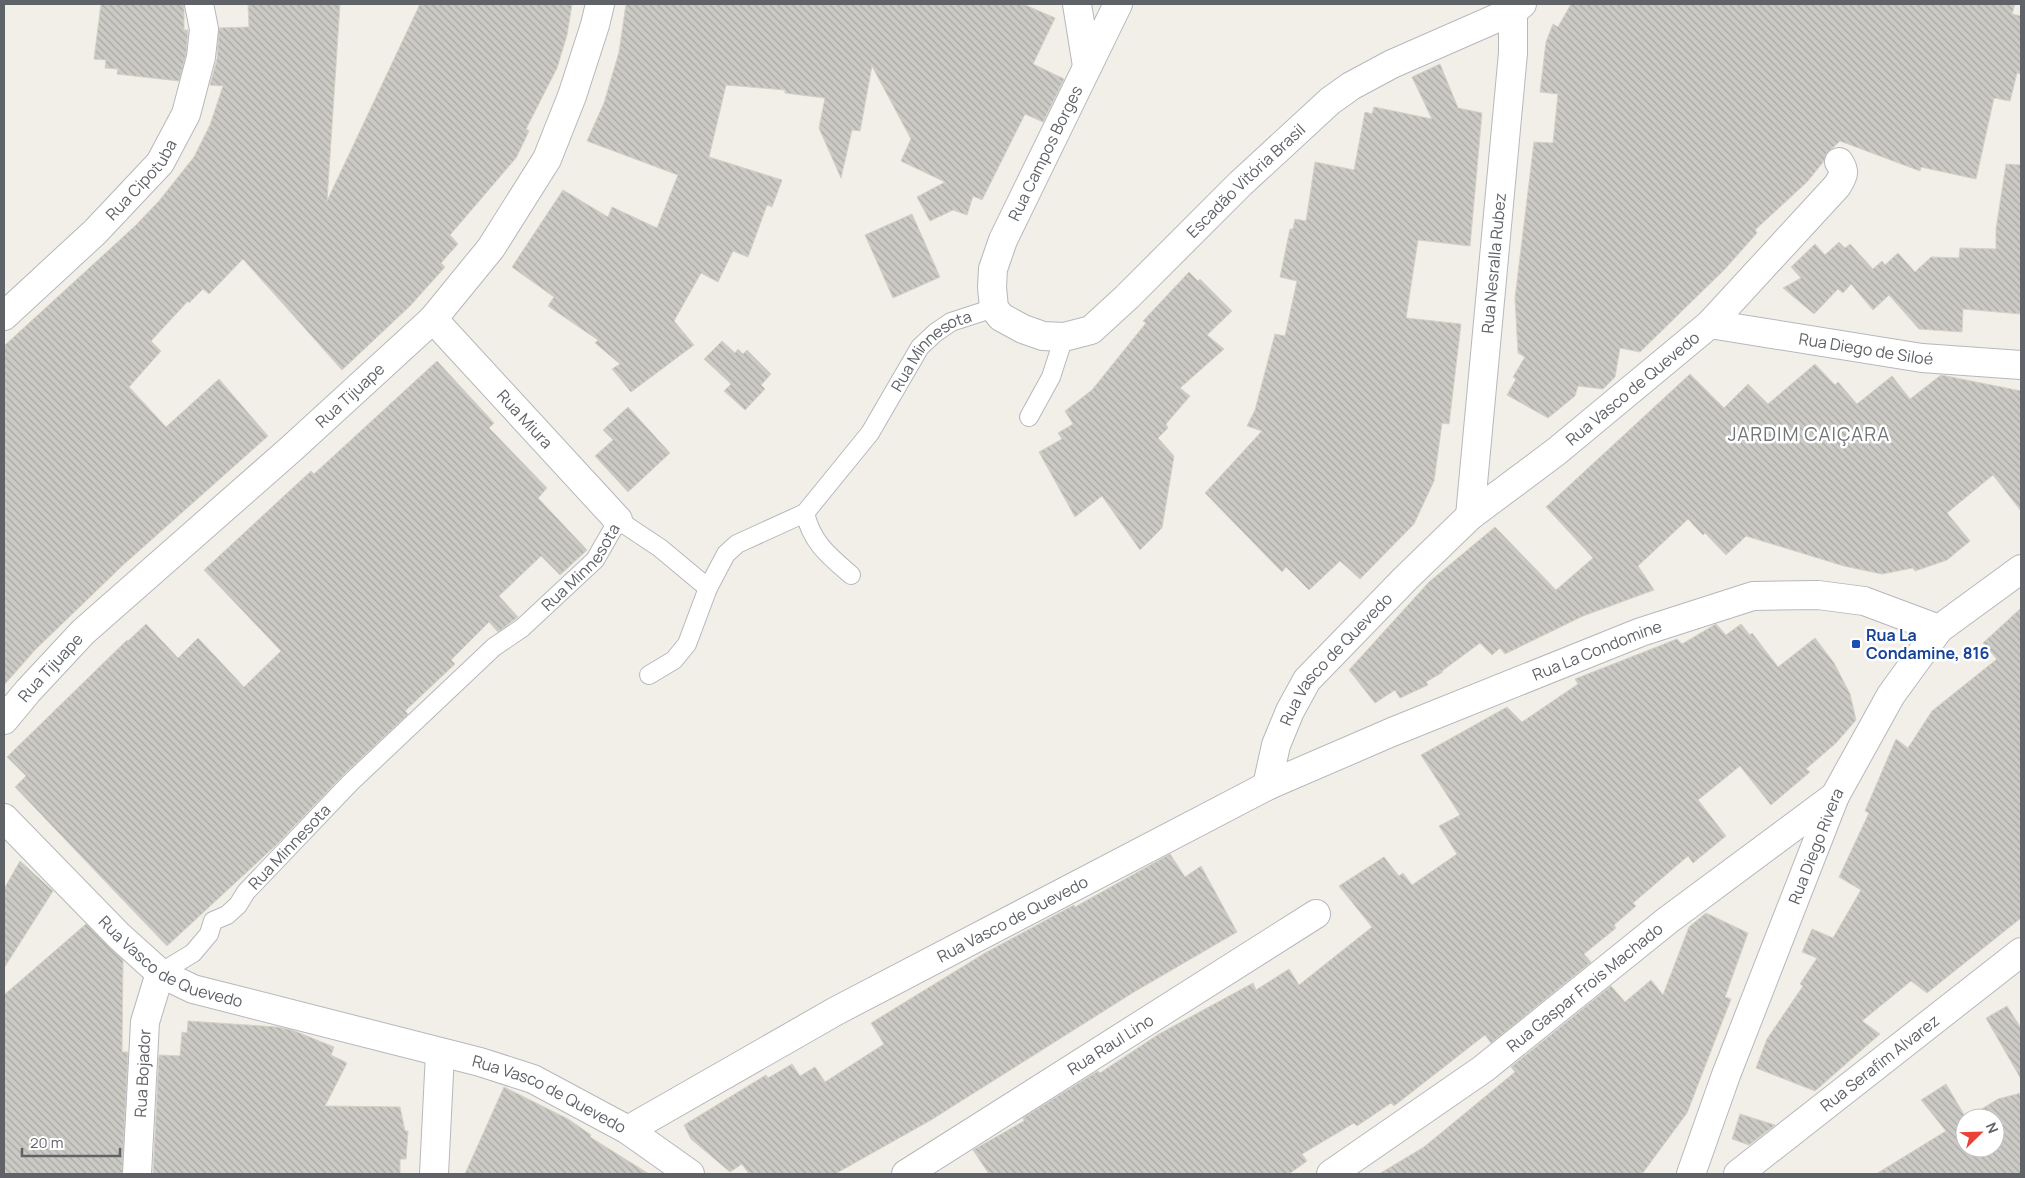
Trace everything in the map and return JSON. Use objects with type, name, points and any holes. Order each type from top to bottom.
[{"type":"street","name":"Rua Cipotuba","points":[[4,316],[95,232],[160,163],[186,114],[201,57],[204,29],[199,4]]},
{"type":"street","name":"Rua Tijuape","points":[[4,720],[28,691],[83,632],[340,405],[433,318],[491,248],[547,159],[572,96],[596,25],[600,4]]},
{"type":"street","points":[[1077,4],[1087,66]]},
{"type":"street","name":"Rua Campos Borges","points":[[994,308],[993,269],[1003,240],[1118,4]]},
{"type":"street","name":"Escadão Vitória Brasil","points":[[994,308],[1000,317],[1023,329],[1043,336],[1064,337],[1091,330],[1127,297],[1240,184],[1337,96],[1392,64],[1518,7]]},
{"type":"street","name":"Rua Nesralla Rubez","points":[[1470,516],[1518,7]]},
{"type":"street","name":"Rua Vasco de Quevedo","points":[[4,818],[119,936],[160,973],[193,989],[480,1062],[533,1079],[628,1130],[836,1011],[1267,786],[1276,745],[1290,711],[1307,680],[1405,579],[1470,516],[1557,451],[1710,324],[1837,186],[1844,174],[1844,170],[1839,162]]},
{"type":"street","name":"Rua Miura","points":[[433,318],[618,520]]},
{"type":"street","name":"Rua Diego de Siloé","points":[[1710,324],[1922,358],[2021,365]]},
{"type":"street","name":"Rua Diego Rivera","points":[[1691,1174],[1726,1075],[1836,796],[1891,695],[1939,629],[2021,569]]},
{"type":"street","name":"Rua La Condomine","points":[[1267,786],[1392,732],[1641,632],[1753,596],[1818,595],[1864,601],[1939,629]]},
{"type":"street","name":"Rua Gaspar Frois Machado","points":[[1330,1174],[1483,1069],[1668,920],[1836,796]]},
{"type":"street","name":"Rua Raul Lino","points":[[906,1174],[1316,914]]},
{"type":"street","name":"Rua Serafim Alvarez","points":[[1738,1174],[2021,952]]},
{"type":"street","name":"Rua Bojador","points":[[137,1174],[145,1022],[160,973]]},
{"type":"street","points":[[434,1174],[440,1053]]},
{"type":"street","points":[[628,1130],[690,1174]]},
{"type":"lane","name":"Rua Minnesota","points":[[160,973],[193,952],[208,934],[213,921],[227,915],[238,905],[246,892],[350,783],[494,647],[522,628],[595,560],[618,520],[660,548],[708,588],[726,554],[737,544],[805,513],[870,433],[920,347],[934,333],[951,322],[994,308]]},
{"type":"lane","points":[[1029,418],[1051,377],[1064,337]]},
{"type":"lane","points":[[805,513],[808,529],[820,547],[851,575]]},
{"type":"lane","points":[[648,675],[674,660],[687,644],[708,588]]},
{"type":"building","points":[[101,4],[184,4],[184,30],[188,30],[186,54],[179,81],[117,74],[118,69],[105,68],[106,60],[94,59]]},
{"type":"building","points":[[248,4],[340,4],[327,201],[420,4],[572,4],[567,35],[557,68],[526,129],[529,131],[516,158],[450,235],[458,244],[441,263],[445,267],[410,306],[342,370],[243,259],[209,294],[203,289],[189,303],[188,301],[151,341],[161,351],[129,387],[166,427],[219,379],[268,436],[122,566],[35,650],[4,685],[4,346],[135,226],[159,201],[194,157],[210,125],[223,86],[210,85],[217,59],[219,28],[249,27]]},
{"type":"building","points":[[626,4],[1023,4],[1055,18],[1033,64],[1064,79],[1043,122],[1025,114],[982,200],[973,196],[967,215],[953,210],[930,221],[917,197],[945,182],[901,161],[911,139],[872,66],[860,131],[852,130],[841,178],[819,128],[825,98],[785,93],[785,90],[726,85],[709,157],[782,180],[772,207],[767,205],[748,257],[733,251],[718,282],[701,273],[674,321],[694,345],[631,392],[612,369],[620,364],[595,343],[598,340],[548,306],[554,297],[512,267],[563,190],[608,217],[612,207],[657,228],[678,175],[587,141],[604,103],[619,52]]},
{"type":"building","points":[[1571,4],[2015,4],[2012,14],[2021,16],[2021,74],[2017,73],[2010,101],[1994,98],[1976,179],[1921,167],[1920,171],[1840,141],[1826,154],[1824,161],[1807,182],[1755,230],[1757,233],[1725,269],[1640,352],[1620,348],[1615,377],[1603,389],[1578,386],[1575,396],[1548,418],[1507,395],[1516,379],[1513,377],[1525,357],[1518,353],[1515,298],[1534,142],[1553,143],[1558,94],[1540,92],[1546,42],[1553,24],[1558,27]]},
{"type":"building","points":[[1440,64],[1458,108],[1482,113],[1470,246],[1418,240],[1406,318],[1461,324],[1449,424],[1442,423],[1434,481],[1414,524],[1360,579],[1340,561],[1309,590],[1286,567],[1282,572],[1205,493],[1262,431],[1247,426],[1255,410],[1275,334],[1285,336],[1297,281],[1280,277],[1290,229],[1293,229],[1295,219],[1306,221],[1315,162],[1354,170],[1365,112],[1372,114],[1374,107],[1432,119],[1412,77]]},
{"type":"building","points":[[2006,164],[2021,165],[2021,314],[1963,309],[1962,332],[1919,329],[1889,295],[1873,310],[1851,284],[1843,293],[1838,289],[1814,314],[1783,288],[1801,278],[1791,267],[1815,244],[1825,255],[1839,242],[1845,248],[1850,244],[1873,269],[1882,261],[1885,265],[1898,253],[1915,272],[1931,257],[1959,258],[1960,248],[1996,249],[1996,229]]},
{"type":"building","points":[[912,214],[940,277],[893,298],[865,235]]},
{"type":"building","points":[[1189,272],[1198,281],[1200,279],[1232,311],[1207,335],[1224,349],[1180,388],[1190,396],[1166,424],[1168,428],[1158,438],[1174,456],[1162,528],[1140,550],[1102,496],[1075,517],[1039,452],[1062,439],[1058,433],[1073,424],[1065,411],[1092,390],[1146,323],[1143,321]]},
{"type":"building","points":[[722,341],[735,353],[738,349],[743,354],[747,350],[771,374],[761,385],[765,389],[745,410],[724,391],[731,384],[704,359]]},
{"type":"building","points":[[437,361],[494,423],[489,428],[547,488],[538,498],[587,550],[560,575],[541,556],[499,596],[518,617],[498,632],[489,622],[451,660],[455,664],[405,711],[408,714],[343,775],[276,845],[167,946],[15,787],[26,776],[7,757],[127,640],[146,624],[178,658],[198,638],[244,687],[281,651],[204,570],[311,471],[314,474]]},
{"type":"building","points":[[1815,364],[1835,385],[1838,382],[1857,404],[1892,376],[1910,399],[1941,375],[2021,391],[2021,511],[1993,475],[1947,513],[1970,541],[1947,560],[1915,571],[1913,568],[1882,574],[1844,566],[1746,536],[1726,555],[1705,533],[1703,535],[1688,519],[1638,566],[1654,590],[1583,616],[1505,654],[1500,648],[1492,655],[1480,643],[1443,672],[1426,682],[1428,685],[1400,698],[1395,690],[1375,703],[1349,670],[1429,582],[1495,527],[1556,590],[1593,558],[1546,507],[1690,374],[1724,408],[1748,384],[1768,404]]},
{"type":"building","points":[[628,407],[670,453],[628,492],[595,456],[613,440],[603,430]]},
{"type":"building","points":[[2021,608],[2021,918],[1927,993],[1911,981],[1862,1021],[1880,1034],[1815,1091],[1756,1068],[1767,1039],[1803,986],[1800,984],[1817,958],[1802,952],[1812,929],[1833,938],[1861,890],[1839,877],[1869,813],[1865,811],[1896,739],[1908,748],[1932,711],[1997,659],[1983,643]]},
{"type":"building","points":[[1716,624],[1726,635],[1741,624],[1750,635],[1752,633],[1778,667],[1815,638],[1834,663],[1850,694],[1856,720],[1836,743],[1806,769],[1810,772],[1771,805],[1740,766],[1698,800],[1726,836],[1693,863],[1688,856],[1633,903],[1636,906],[1614,925],[1616,928],[1584,954],[1591,962],[1491,1043],[1485,1035],[1394,1106],[1391,1103],[1357,1126],[1354,1123],[1302,1154],[1307,1161],[1289,1174],[989,1174],[973,1150],[1024,1121],[1023,1118],[1098,1071],[1100,1073],[1159,1034],[1253,983],[1256,990],[1289,969],[1299,985],[1372,927],[1339,886],[1384,857],[1399,876],[1403,873],[1412,885],[1457,854],[1439,826],[1460,815],[1421,755],[1507,707],[1522,722],[1578,684],[1575,679],[1677,639],[1682,644]]},
{"type":"building","points":[[1170,854],[1185,877],[1201,866],[1237,932],[1134,992],[931,1120],[835,1174],[749,1174],[742,1164],[730,1172],[691,1139],[684,1125],[766,1075],[768,1078],[792,1064],[800,1076],[815,1067],[825,1082],[884,1044],[871,1023],[985,953],[1074,905],[1075,907]]},
{"type":"building","points":[[20,861],[53,891],[4,968],[4,889]]},
{"type":"building","points":[[1706,913],[1748,933],[1725,997],[1731,999],[1687,1113],[1642,1174],[1379,1174],[1424,1147],[1515,1072],[1511,1067],[1611,986],[1625,1002],[1651,980],[1663,995],[1689,927]]},
{"type":"building","points":[[86,924],[123,960],[122,1052],[128,1052],[122,1174],[4,1174],[4,995]]},
{"type":"building","points":[[2007,1006],[2021,1028],[2021,1079],[1986,1018]]},
{"type":"building","points":[[188,1021],[277,1027],[292,1030],[334,1047],[331,1055],[347,1063],[325,1106],[400,1107],[405,1131],[408,1131],[406,1159],[400,1159],[400,1174],[153,1174],[159,1055],[180,1056],[182,1032],[187,1033]]},
{"type":"building","points":[[1946,1084],[1960,1108],[1955,1108],[1955,1158],[2005,1158],[2005,1108],[1983,1108],[1998,1099],[2021,1093],[2021,1174],[1876,1174],[1946,1131],[1921,1100]]},
{"type":"building","points":[[504,1087],[568,1119],[591,1135],[590,1137],[649,1174],[465,1174]]},
{"type":"building","points":[[1740,1114],[1775,1125],[1749,1145],[1732,1139]]},
{"type":"place","name":"Rua La Condamine, 816","points":[[1856,644]]},
{"type":"district","name":"JARDIM CAIÇARA","points":[[1809,434]]}]
